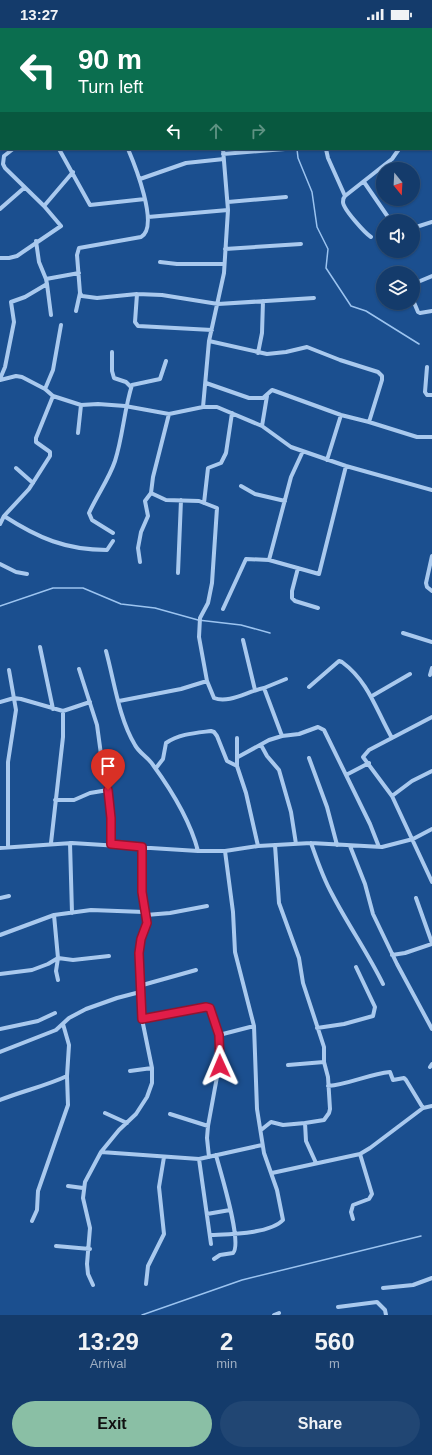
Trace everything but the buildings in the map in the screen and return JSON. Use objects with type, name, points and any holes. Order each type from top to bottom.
[{"type":"street","points":[[0,258],[5,259],[17,256],[36,241],[55,231],[61,226],[44,206],[24,188],[3,164],[4,156],[12,150]]},
{"type":"street","points":[[60,150],[90,205],[145,199]]},
{"type":"street","points":[[76,311],[80,293],[77,255],[79,248],[141,237],[145,232],[148,217],[145,199],[140,179],[128,150]]},
{"type":"street","points":[[140,179],[186,163],[223,154],[273,150]]},
{"type":"street","points":[[326,150],[328,158],[345,196]]},
{"type":"street","points":[[371,237],[365,234],[344,206],[343,203],[345,196],[392,158],[398,150]]},
{"type":"street","points":[[203,407],[209,341],[224,273],[228,202],[223,154]]},
{"type":"street","points":[[44,206],[73,172]]},
{"type":"street","points":[[364,182],[386,214]]},
{"type":"street","points":[[0,210],[24,188]]},
{"type":"street","points":[[228,202],[286,197]]},
{"type":"street","points":[[148,217],[228,210]]},
{"type":"street","points":[[420,226],[432,222]]},
{"type":"street","points":[[36,241],[39,262],[46,281],[51,315]]},
{"type":"street","points":[[225,249],[301,244]]},
{"type":"street","points":[[160,262],[177,264],[224,264]]},
{"type":"street","points":[[0,380],[5,367],[14,322],[11,302],[25,296],[46,281],[79,273]]},
{"type":"street","points":[[420,281],[432,276]]},
{"type":"street","points":[[80,293],[82,296],[96,298],[137,294],[162,295],[218,304],[314,298]]},
{"type":"street","points":[[137,294],[135,322],[138,326],[212,330]]},
{"type":"street","points":[[258,353],[262,333],[263,301]]},
{"type":"street","points":[[417,310],[420,314],[432,311]]},
{"type":"street","points":[[45,389],[53,370],[61,325]]},
{"type":"street","points":[[209,341],[258,353],[279,353],[307,347],[381,374],[382,380],[369,422]]},
{"type":"street","points":[[112,352],[112,371],[114,378],[126,382],[131,387]]},
{"type":"street","points":[[113,533],[92,520],[89,514],[115,461],[125,406],[131,387],[133,384],[162,377],[166,361]]},
{"type":"street","points":[[427,367],[424,392],[427,396],[432,396]]},
{"type":"street","points":[[0,380],[16,376],[22,377],[45,389],[53,396],[81,405],[98,404],[125,406],[170,414],[203,407],[217,407],[262,426],[285,444],[303,451],[346,466],[432,490]]},
{"type":"street","points":[[206,383],[249,398],[259,399],[267,395],[272,390],[341,415],[417,437],[432,437]]},
{"type":"street","points":[[262,426],[267,395]]},
{"type":"street","points":[[0,524],[4,516],[33,483],[50,456],[50,452],[36,442],[36,438],[53,396]]},
{"type":"street","points":[[78,432],[81,405]]},
{"type":"street","points":[[204,503],[208,468],[221,463],[226,453],[232,413]]},
{"type":"street","points":[[140,562],[138,548],[141,532],[148,516],[145,500],[151,493],[153,477],[170,414]]},
{"type":"street","points":[[327,460],[341,415]]},
{"type":"street","points":[[269,560],[291,478],[303,451]]},
{"type":"street","points":[[223,609],[244,561],[248,558],[269,560],[319,574],[346,466]]},
{"type":"street","points":[[16,468],[33,483]]},
{"type":"street","points":[[242,486],[255,494],[285,501]]},
{"type":"street","points":[[151,493],[166,500],[204,503],[215,507],[217,510],[212,560],[212,583],[208,603],[200,618],[199,641],[207,681],[214,698],[218,700],[233,698],[286,679]]},
{"type":"street","points":[[178,573],[181,500]]},
{"type":"street","points":[[4,516],[30,532],[57,544],[106,550],[109,549],[113,541]]},
{"type":"street","points":[[432,556],[426,583],[427,588],[432,591]]},
{"type":"street","points":[[0,564],[16,572],[27,574]]},
{"type":"street","points":[[298,568],[292,591],[292,598],[295,601],[318,608]]},
{"type":"street","points":[[403,633],[432,642]]},
{"type":"street","points":[[243,640],[255,690]]},
{"type":"street","points":[[40,647],[53,709]]},
{"type":"street","points":[[106,651],[127,727],[135,745],[156,768],[189,822],[198,851]]},
{"type":"street","points":[[309,687],[339,661],[345,664],[372,696],[380,718],[392,738]]},
{"type":"street","points":[[430,675],[432,668]]},
{"type":"street","points":[[79,669],[97,725],[103,769],[108,790],[111,818],[111,844]]},
{"type":"street","points":[[8,846],[8,762],[16,710],[9,670]]},
{"type":"street","points":[[372,696],[410,674]]},
{"type":"street","points":[[119,701],[181,689],[207,681]]},
{"type":"street","points":[[264,688],[282,736]]},
{"type":"street","points":[[0,702],[14,698],[63,712],[90,702]]},
{"type":"street","points":[[51,843],[63,738],[63,712]]},
{"type":"street","points":[[432,717],[364,754],[363,757],[365,761],[369,763],[392,796],[432,882]]},
{"type":"street","points":[[238,757],[261,744],[282,736],[299,734],[321,727],[330,741],[370,824],[379,847]]},
{"type":"street","points":[[156,768],[163,760],[166,744],[172,739],[188,734],[211,731],[217,736],[227,761],[237,766]]},
{"type":"street","points":[[237,738],[237,766],[246,793],[258,846]]},
{"type":"street","points":[[261,744],[267,756],[279,770],[291,812],[296,844]]},
{"type":"street","points":[[309,758],[327,807],[337,845]]},
{"type":"street","points":[[346,775],[369,763]]},
{"type":"street","points":[[392,796],[412,781],[432,771]]},
{"type":"street","points":[[55,800],[74,800],[90,793],[108,790]]},
{"type":"street","points":[[0,848],[8,846],[51,843],[111,844],[198,851],[225,851],[258,846],[311,843],[379,847],[390,846],[413,839],[432,829]]},
{"type":"street","points":[[70,843],[72,913]]},
{"type":"street","points":[[311,843],[332,894],[370,958],[383,984]]},
{"type":"street","points":[[261,1130],[271,1122],[283,1125],[305,1124],[324,1120],[328,1117],[330,1109],[324,1062],[324,1047],[303,983],[299,958],[279,903],[275,845]]},
{"type":"street","points":[[350,846],[365,884],[372,910],[392,955],[432,1029]]},
{"type":"street","points":[[93,1285],[88,1274],[87,1264],[90,1249],[90,1228],[84,1202],[84,1188],[88,1174],[102,1152],[136,1114],[147,1097],[152,1083],[152,1068],[142,1019],[139,986],[139,946],[147,923],[142,892],[142,847]]},
{"type":"street","points":[[211,1235],[268,1228],[283,1220],[272,1173],[262,1145],[256,1104],[254,1026],[235,952],[233,912],[225,851]]},
{"type":"street","points":[[0,898],[9,896]]},
{"type":"street","points":[[392,955],[405,953],[432,944],[424,915],[416,898]]},
{"type":"street","points":[[0,934],[54,914],[91,910],[145,914],[170,913],[207,906]]},
{"type":"street","points":[[54,914],[58,958],[56,971],[58,980]]},
{"type":"street","points":[[0,974],[32,970],[48,964],[58,958],[73,960],[109,956]]},
{"type":"street","points":[[317,1028],[373,1016],[375,1007],[356,967]]},
{"type":"street","points":[[139,986],[196,970]]},
{"type":"street","points":[[0,1052],[49,1034],[69,1018],[86,1009],[140,992]]},
{"type":"street","points":[[142,1019],[206,1007],[210,1008],[219,1035],[220,1066],[208,1126],[208,1157]]},
{"type":"street","points":[[0,1029],[38,1021],[55,1013]]},
{"type":"street","points":[[32,1221],[37,1210],[38,1190],[53,1145],[67,1111],[69,1045],[63,1024]]},
{"type":"street","points":[[219,1035],[254,1026]]},
{"type":"street","points":[[288,1065],[324,1062]]},
{"type":"street","points":[[130,1071],[152,1068]]},
{"type":"street","points":[[328,1086],[345,1084],[379,1073],[390,1072],[393,1080],[404,1078],[406,1080],[423,1108]]},
{"type":"street","points":[[0,1100],[24,1090],[52,1083],[67,1076]]},
{"type":"street","points":[[272,1173],[360,1154],[423,1108],[432,1106]]},
{"type":"street","points":[[105,1112],[127,1123]]},
{"type":"street","points":[[170,1114],[208,1126]]},
{"type":"street","points":[[305,1124],[306,1141],[316,1163]]},
{"type":"street","points":[[102,1152],[147,1154],[164,1157],[182,1156],[199,1159],[262,1145]]},
{"type":"street","points":[[353,1219],[351,1212],[353,1205],[369,1199],[372,1194],[360,1154]]},
{"type":"street","points":[[214,1259],[220,1255],[235,1252],[236,1233],[216,1155]]},
{"type":"street","points":[[146,1284],[148,1266],[164,1234],[159,1187],[164,1157]]},
{"type":"street","points":[[199,1159],[211,1235],[211,1244]]},
{"type":"street","points":[[68,1186],[84,1188]]},
{"type":"street","points":[[207,1214],[230,1210]]},
{"type":"street","points":[[56,1246],[90,1249]]},
{"type":"street","points":[[383,1288],[413,1285],[432,1278]]},
{"type":"street","points":[[338,1307],[377,1302],[385,1310],[386,1315]]},
{"type":"street","points":[[274,1315],[279,1313]]},
{"type":"waterway","points":[[297,150],[298,158],[312,192],[317,227],[328,249],[326,268],[351,306],[366,311],[419,344]]},
{"type":"waterway","points":[[0,606],[53,588],[83,588],[121,604],[155,608],[198,620],[241,625],[270,633]]},
{"type":"waterway","points":[[142,1315],[242,1280],[421,1236]]},
{"type":"route","points":[[108,790],[111,818],[111,844],[142,847],[142,892],[144,912],[147,923],[139,946],[139,986],[142,1019],[206,1007],[210,1008],[212,1010],[219,1035],[221,1055],[220,1066]]}]
